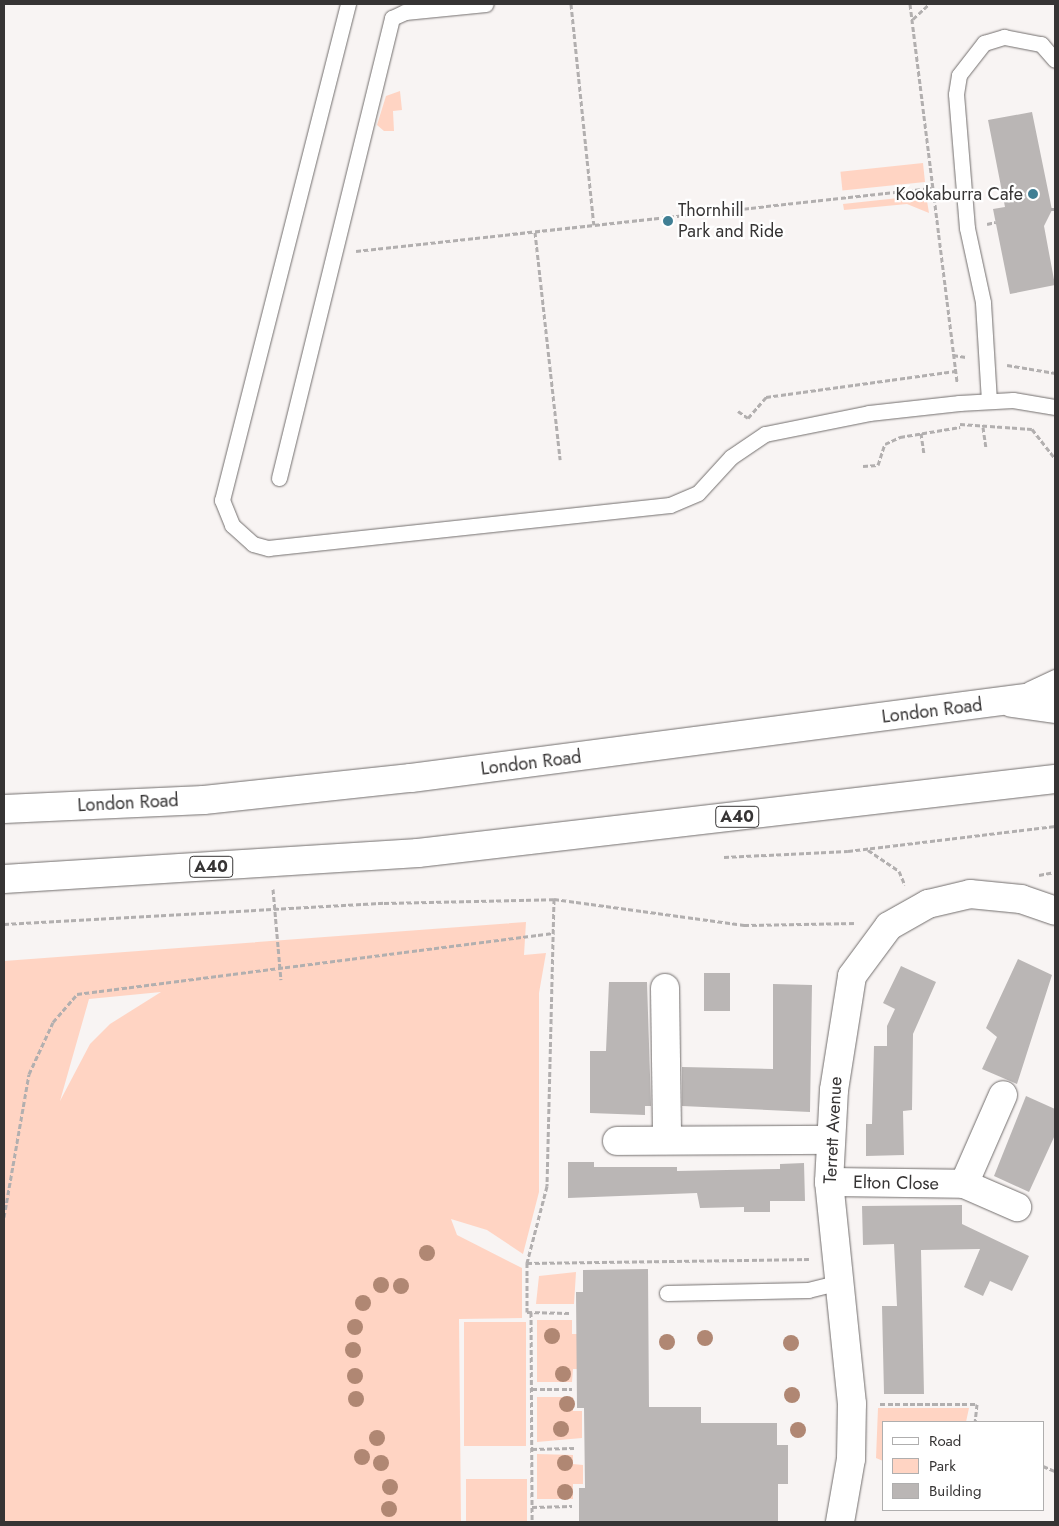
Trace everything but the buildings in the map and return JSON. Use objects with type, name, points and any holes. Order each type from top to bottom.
[{"type":"main road","name":"London Road","points":[[4,809],[204,800],[342,785],[1055,694]]},
{"type":"main road","points":[[1003,702],[1055,709]]},
{"type":"main road","name":"A40","points":[[4,880],[418,853],[1055,779]]},
{"type":"main road","name":"Terrett Avenue","points":[[840,1522],[850,1458],[852,1404],[829,1182],[831,1140],[847,996],[863,957],[889,926],[928,904],[970,894],[1021,899],[1055,911]]},
{"type":"main road","points":[[664,988],[667,1140]]},
{"type":"main road","name":"Elton Close","points":[[964,1184],[1002,1095]]},
{"type":"main road","points":[[617,1141],[831,1140]]},
{"type":"main road","name":"Elton Close","points":[[829,1182],[964,1184],[1017,1207]]},
{"type":"lane","points":[[348,4],[224,490],[224,510],[241,536],[268,548],[670,505],[698,493],[731,457],[765,434],[870,413],[989,401],[1055,407]]},
{"type":"lane","points":[[279,478],[392,18],[405,12],[486,4]]},
{"type":"lane","points":[[989,401],[983,302],[967,228],[956,94],[960,75],[984,43],[1004,37],[1041,44],[1055,60]]},
{"type":"lane","points":[[1003,702],[1055,677]]},
{"type":"lane","points":[[667,1293],[808,1290],[837,1270]]},
{"type":"path","points":[[571,4],[594,225]]},
{"type":"path","points":[[912,19],[929,4]]},
{"type":"path","points":[[334,254],[932,188]]},
{"type":"path","points":[[535,232],[560,460]]},
{"type":"path","points":[[738,411],[748,418],[766,397],[955,371]]},
{"type":"path","points":[[863,466],[878,465],[884,444],[921,433],[960,427]]},
{"type":"path","points":[[983,427],[986,448]]},
{"type":"path","points":[[921,433],[924,455]]},
{"type":"path","points":[[724,857],[866,849],[1055,826]]},
{"type":"path","points":[[866,849],[899,871],[906,888]]},
{"type":"path","points":[[271,863],[281,980]]},
{"type":"path","points":[[554,899],[546,1195],[527,1263],[527,1312],[569,1313]]},
{"type":"path","points":[[4,924],[275,909],[554,899],[744,925],[889,926]]},
{"type":"path","points":[[4,1217],[29,1074],[53,1022],[77,994],[553,933]]},
{"type":"path","points":[[527,1263],[837,1270]]},
{"type":"path","points":[[531,1312],[532,1522]]},
{"type":"path","points":[[532,1389],[572,1390]]},
{"type":"path","points":[[852,1404],[977,1404],[975,1421]]},
{"type":"path","points":[[532,1449],[574,1448]]},
{"type":"path","points":[[532,1506],[572,1506]]},
{"type":"green space","points":[[400,91],[402,110],[393,111],[394,131],[384,131],[377,125],[386,96]]},
{"type":"green space","points":[[923,163],[925,182],[842,191],[840,172]]},
{"type":"green space","points":[[926,195],[929,213],[907,204],[844,210],[843,204]]},
{"type":"green space","points":[[526,922],[524,955],[546,953],[539,993],[539,1192],[523,1254],[487,1230],[451,1219],[457,1235],[522,1268],[522,1318],[459,1319],[461,1522],[4,1522],[4,961]],"holes":[[[161,992],[110,1024],[90,1044],[60,1101],[89,999]]]},
{"type":"green space","points":[[576,1272],[574,1304],[536,1304],[539,1276]]},
{"type":"green space","points":[[537,1320],[572,1320],[572,1334],[582,1334],[582,1369],[573,1369],[572,1382],[537,1382]]},
{"type":"green space","points":[[464,1322],[526,1322],[526,1446],[464,1446]]},
{"type":"green space","points":[[537,1397],[573,1397],[573,1411],[582,1411],[582,1438],[537,1442]]},
{"type":"green space","points":[[878,1408],[969,1408],[966,1421],[882,1421],[882,1461],[876,1458]]},
{"type":"green space","points":[[537,1454],[573,1455],[573,1464],[583,1465],[583,1484],[573,1484],[573,1499],[537,1499]]},
{"type":"green space","points":[[466,1479],[527,1479],[527,1522],[466,1522]]},
{"type":"place","name":"Kookaburra Cafe","points":[[1033,194]]},
{"type":"place","name":"Thornhill Park and Ride","points":[[668,221]]}]
